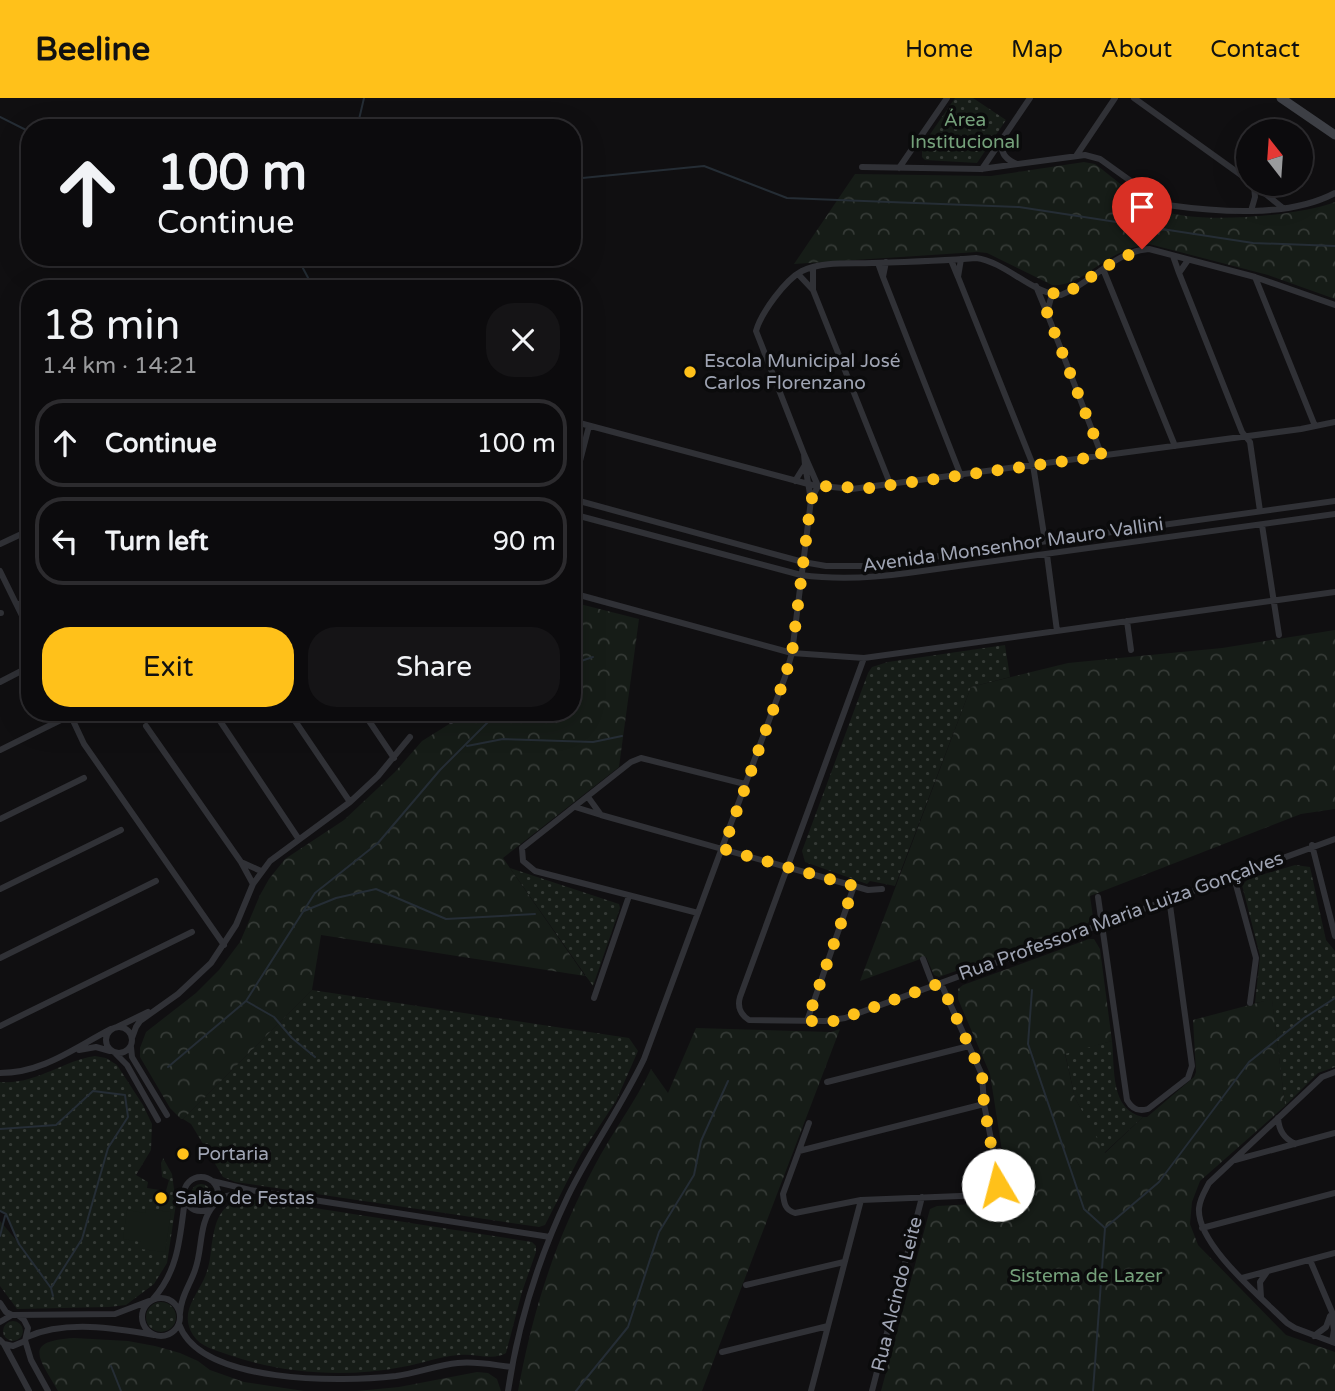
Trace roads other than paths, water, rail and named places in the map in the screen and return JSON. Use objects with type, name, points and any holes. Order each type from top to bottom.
[{"type":"main road","points":[[1281,98],[1335,135]]},
{"type":"street","points":[[899,167],[947,98]]},
{"type":"street","points":[[981,169],[1030,98]]},
{"type":"street","points":[[1076,156],[1115,98]]},
{"type":"street","points":[[1134,98],[1236,171]]},
{"type":"street","points":[[1002,139],[1002,153],[1017,164]]},
{"type":"street","points":[[862,167],[981,169],[1093,155],[1167,205],[1251,211],[1317,202],[1335,193]]},
{"type":"street","points":[[1251,211],[1255,196]]},
{"type":"street","points":[[1268,196],[1283,208]]},
{"type":"street","points":[[818,486],[757,335],[757,326],[780,290],[801,272],[813,268],[882,262],[986,259],[1037,286],[1061,295],[1115,261],[1142,249],[1149,249],[1255,277],[1335,305]]},
{"type":"street","points":[[1173,256],[1250,442],[1260,511]]},
{"type":"street","points":[[958,277],[961,259]]},
{"type":"street","points":[[951,260],[1033,465],[1045,541]]},
{"type":"street","points":[[1179,273],[1188,260]]},
{"type":"street","points":[[882,262],[883,276],[961,476]]},
{"type":"street","points":[[813,268],[813,290]]},
{"type":"street","points":[[1103,269],[1175,446]]},
{"type":"street","points":[[801,272],[813,290],[891,485]]},
{"type":"street","points":[[1255,277],[1315,426]]},
{"type":"street","points":[[1264,299],[1266,281]]},
{"type":"street","points":[[1037,286],[1102,456]]},
{"type":"street","points":[[1047,313],[1052,293]]},
{"type":"street","points":[[581,424],[807,484],[852,489],[1335,422]]},
{"type":"street","points":[[581,457],[589,426]]},
{"type":"street","points":[[804,454],[811,500]]},
{"type":"street","points":[[795,481],[805,465]]},
{"type":"street","points":[[508,1391],[511,1367],[530,1294],[550,1237],[574,1186],[627,1095],[643,1059],[785,677],[792,653],[811,500],[818,486]]},
{"type":"street","name":"Avenida Monsenhor Mauro Vallini","points":[[581,501],[803,562],[868,566],[1335,501]]},
{"type":"street","name":"Avenida Monsenhor Mauro Vallini","points":[[581,516],[801,575],[866,579],[1335,514]]},
{"type":"street","points":[[1262,525],[1279,635]]},
{"type":"street","points":[[0,544],[21,534]]},
{"type":"street","points":[[1047,555],[1056,631]]},
{"type":"street","points":[[0,570],[21,613]]},
{"type":"street","points":[[581,595],[792,653],[864,658],[1335,592]]},
{"type":"street","points":[[17,605],[21,603]]},
{"type":"street","points":[[1126,621],[1131,650]]},
{"type":"street","points":[[789,867],[864,658]]},
{"type":"street","points":[[0,682],[21,671]]},
{"type":"street","points":[[0,750],[57,721]]},
{"type":"street","points":[[76,721],[84,744],[224,945]]},
{"type":"street","points":[[220,721],[298,838]]},
{"type":"street","points":[[295,721],[350,802]]},
{"type":"street","points":[[369,721],[394,758]]},
{"type":"street","points":[[146,726],[241,862],[253,884]]},
{"type":"street","points":[[167,1115],[132,1057],[132,1038],[137,1024],[188,986],[211,963],[236,925],[253,884],[278,853],[350,802],[394,758],[410,737]]},
{"type":"street","points":[[698,913],[535,871],[523,862],[521,852],[526,844],[631,762],[641,758],[745,784]]},
{"type":"street","points":[[0,819],[84,778]]},
{"type":"street","points":[[588,797],[601,815]]},
{"type":"street","points":[[575,807],[868,890],[882,889]]},
{"type":"street","points":[[0,889],[121,830]]},
{"type":"street","name":"Rua Professora Maria Luiza Gonçalves","points":[[789,867],[740,997],[739,1006],[744,1017],[756,1021],[835,1021],[1102,925],[1312,845],[1335,839]]},
{"type":"street","points":[[1312,845],[1335,936]]},
{"type":"street","points":[[241,862],[261,871]]},
{"type":"street","points":[[1233,874],[1256,958],[1250,1003]]},
{"type":"street","points":[[0,958],[156,881]]},
{"type":"street","points":[[807,1021],[854,886]]},
{"type":"street","points":[[594,998],[629,896]]},
{"type":"street","points":[[1098,897],[1127,1100],[1133,1108],[1143,1111],[1188,1078],[1192,1066],[1169,898]]},
{"type":"street","points":[[0,1026],[192,932]]},
{"type":"street","points":[[809,1123],[783,1194],[785,1206],[789,1211],[795,1213],[860,1200],[985,1195],[996,1189],[999,1180],[984,1104],[982,1075],[943,988],[931,980],[923,960]]},
{"type":"street","points":[[0,1073],[30,1070],[46,1065],[113,1028],[159,1007]]},
{"type":"street","points":[[113,1028],[126,1029],[132,1038]]},
{"type":"street","points":[[113,1028],[105,1038],[106,1045],[127,1065],[158,1120]]},
{"type":"street","points":[[65,1055],[91,1047],[125,1052],[131,1046]]},
{"type":"street","points":[[827,1082],[969,1046]]},
{"type":"street","points":[[1331,1311],[1333,1343],[1291,1326],[1212,1246],[1202,1228],[1199,1207],[1209,1183],[1322,1077],[1335,1072]]},
{"type":"street","points":[[799,1151],[984,1104]]},
{"type":"street","points":[[1278,1118],[1279,1127],[1285,1137],[1295,1144]]},
{"type":"street","points":[[1234,1160],[1335,1133]]},
{"type":"street","points":[[154,1335],[145,1328],[142,1312],[163,1288],[174,1267],[185,1188],[192,1180],[203,1177],[250,1190],[550,1237]]},
{"type":"street","points":[[13,1360],[13,1352],[18,1346],[41,1331],[116,1330],[168,1335],[178,1324],[183,1295],[197,1264],[205,1220],[215,1204],[218,1193],[212,1181]]},
{"type":"street","points":[[185,1199],[197,1210],[205,1210],[227,1196],[250,1190]]},
{"type":"street","points":[[1202,1228],[1335,1193]]},
{"type":"street","name":"Rua Alcindo Leite","points":[[872,1391],[922,1197]]},
{"type":"street","points":[[811,1391],[860,1200]]},
{"type":"street","points":[[1242,1278],[1335,1253]]},
{"type":"street","points":[[1310,1260],[1335,1320]]},
{"type":"street","points":[[746,1285],[844,1262]]},
{"type":"street","points":[[1261,1297],[1260,1282],[1268,1271]]},
{"type":"street","points":[[0,1322],[15,1315],[115,1314],[151,1300],[169,1299],[180,1314]]},
{"type":"street","points":[[0,1303],[6,1312],[27,1324],[26,1339],[31,1360],[48,1391]]},
{"type":"street","points":[[1314,1336],[1326,1327],[1331,1311]]},
{"type":"street","points":[[178,1324],[192,1345],[203,1353],[256,1372],[286,1377],[365,1379],[411,1374],[460,1363],[511,1367]]},
{"type":"street","points":[[722,1352],[828,1326]]},
{"type":"street","points":[[2,1342],[18,1346]]},
{"type":"street","points":[[2,1342],[30,1391]]},
{"type":"waterway","points":[[359,119],[364,98]]},
{"type":"waterway","points":[[0,117],[21,128]]},
{"type":"waterway","points":[[581,178],[704,166],[787,198],[1019,207],[1253,243],[1335,246]]},
{"type":"waterway","points":[[302,266],[309,280]]},
{"type":"waterway","points":[[581,661],[593,657]]},
{"type":"waterway","points":[[168,1067],[246,1001],[315,893],[378,843],[440,770],[489,721]]},
{"type":"waterway","points":[[467,746],[503,739],[593,742],[622,736]]},
{"type":"waterway","points":[[304,911],[336,898],[376,889],[446,919],[535,914]]},
{"type":"waterway","points":[[1032,990],[1028,1044],[1084,1209],[1105,1228],[1093,1391]]},
{"type":"waterway","points":[[1105,1228],[1159,1182],[1249,1062],[1304,1018],[1335,998]]},
{"type":"waterway","points":[[246,1001],[274,1017],[292,1038],[315,1057]]},
{"type":"waterway","points":[[576,1391],[628,1327],[659,1232],[694,1175],[701,1141],[728,1081]]},
{"type":"waterway","points":[[0,1129],[56,1125],[93,1091],[125,1095],[128,1117],[108,1148],[82,1239],[51,1288]]},
{"type":"waterway","points":[[0,1211],[6,1214],[19,1244],[51,1288],[53,1296]]},
{"type":"waterway","points":[[0,1236],[5,1216]]},
{"type":"waterway","points":[[111,1366],[121,1391]]},
{"type":"place","name":"Escola Municipal José Carlos Florenzano","points":[[690,372]]},
{"type":"place","name":"Portaria","points":[[183,1154]]},
{"type":"place","name":"Salão de Festas","points":[[161,1198]]},
{"type":"park label","name":"Área Institucional","points":[[965,131]]},
{"type":"park label","name":"Sistema de Lazer","points":[[1086,1276]]}]
